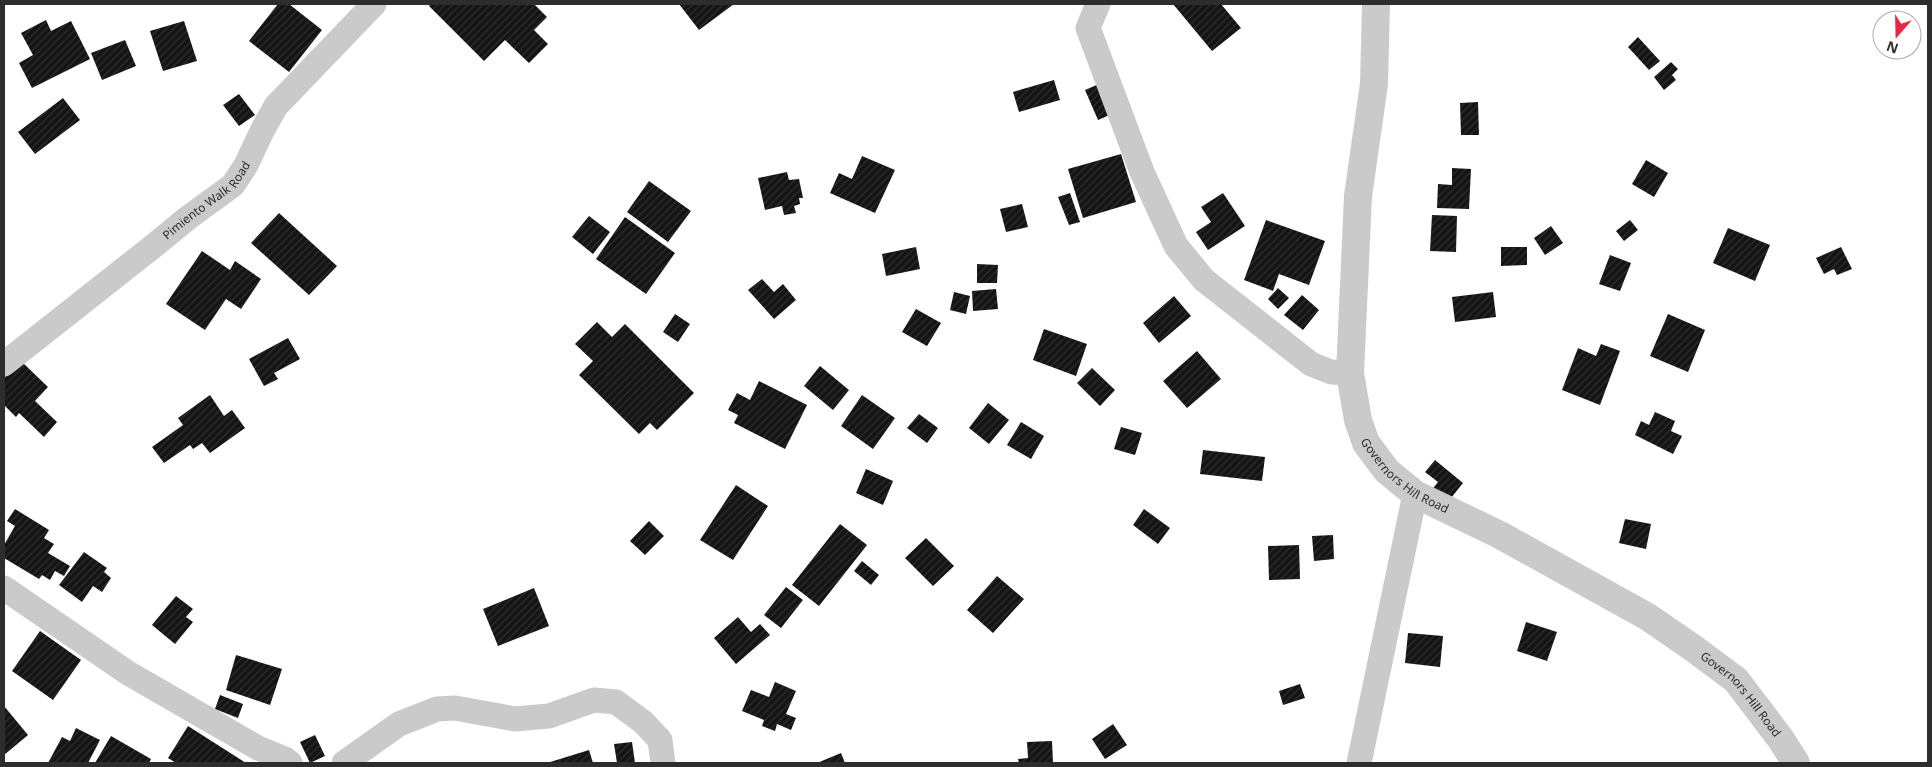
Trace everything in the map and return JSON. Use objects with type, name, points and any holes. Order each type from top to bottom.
[{"type":"street","name":"Pimiento Walk Road","points":[[4,364],[189,216],[233,185],[246,165],[276,106],[374,4]]},
{"type":"street","points":[[1098,4],[1088,28],[1142,172],[1176,246],[1204,280],[1311,364],[1331,372],[1350,373]]},
{"type":"street","name":"Governors Hill Road","points":[[1376,4],[1374,84],[1358,196],[1350,373],[1358,420],[1366,443],[1387,471],[1415,494],[1500,535],[1648,617],[1693,648],[1736,680],[1780,738],[1796,763]]},
{"type":"street","points":[[1359,763],[1415,494]]},
{"type":"street","points":[[4,588],[128,673],[258,748],[290,763]]},
{"type":"street","points":[[344,763],[399,724],[437,709],[455,708],[515,719],[549,716],[594,700],[616,702],[643,722],[660,740],[663,763]]},
{"type":"building","points":[[278,4],[289,4],[322,30],[289,72],[249,41]]},
{"type":"building","points":[[431,4],[534,4],[547,17],[534,30],[548,44],[529,63],[505,40],[484,61],[429,6]]},
{"type":"building","points":[[679,4],[734,4],[699,30]]},
{"type":"building","points":[[1173,4],[1221,4],[1241,28],[1212,51]]},
{"type":"building","points":[[46,20],[51,31],[71,21],[90,59],[32,88],[19,63],[33,55],[21,33]]},
{"type":"building","points":[[184,21],[197,61],[163,71],[150,31]]},
{"type":"building","points":[[1638,37],[1660,61],[1649,70],[1628,47]]},
{"type":"building","points":[[125,40],[136,66],[102,80],[91,53]]},
{"type":"building","points":[[1671,62],[1678,69],[1672,75],[1676,80],[1664,90],[1654,77]]},
{"type":"building","points":[[1054,80],[1060,100],[1019,112],[1013,92]]},
{"type":"building","points":[[1099,84],[1112,114],[1098,120],[1085,90]]},
{"type":"building","points":[[239,94],[255,115],[239,126],[223,105]]},
{"type":"building","points":[[63,98],[80,120],[35,154],[18,132]]},
{"type":"building","points":[[1478,102],[1479,135],[1461,135],[1460,103]]},
{"type":"building","points":[[1121,154],[1136,202],[1083,218],[1068,169]]},
{"type":"building","points":[[862,156],[895,170],[875,213],[830,193],[839,173],[852,179]]},
{"type":"building","points":[[1646,160],[1668,173],[1654,197],[1632,184]]},
{"type":"building","points":[[1452,168],[1471,169],[1469,209],[1437,208],[1438,184],[1452,185]]},
{"type":"building","points":[[787,172],[789,180],[799,179],[803,198],[799,198],[800,204],[794,206],[796,213],[784,215],[782,206],[765,210],[758,178]]},
{"type":"building","points":[[649,181],[691,211],[668,242],[627,212]]},
{"type":"building","points":[[1070,193],[1080,222],[1069,225],[1058,197]]},
{"type":"building","points":[[1223,193],[1245,226],[1208,250],[1196,232],[1211,222],[1201,207]]},
{"type":"building","points":[[1022,204],[1028,227],[1006,232],[1000,209]]},
{"type":"building","points":[[279,213],[337,266],[309,295],[251,243]]},
{"type":"building","points":[[1432,215],[1457,216],[1456,252],[1430,251]]},
{"type":"building","points":[[589,216],[610,232],[593,254],[572,237]]},
{"type":"building","points":[[625,217],[675,253],[646,294],[596,259]]},
{"type":"building","points":[[1266,220],[1325,241],[1309,285],[1279,274],[1273,291],[1244,280]]},
{"type":"building","points":[[1630,220],[1638,230],[1624,241],[1616,231]]},
{"type":"building","points":[[1551,226],[1563,243],[1545,255],[1534,238]]},
{"type":"building","points":[[1728,228],[1770,245],[1755,281],[1713,263]]},
{"type":"building","points":[[916,247],[920,269],[886,276],[882,254]]},
{"type":"building","points":[[1501,247],[1527,247],[1527,265],[1501,266]]},
{"type":"building","points":[[1841,247],[1852,269],[1837,275],[1834,269],[1824,274],[1816,258]]},
{"type":"building","points":[[202,251],[230,270],[235,261],[261,279],[241,309],[226,299],[205,330],[166,304]]},
{"type":"building","points":[[1610,255],[1631,263],[1620,291],[1599,284]]},
{"type":"building","points":[[977,264],[998,265],[997,283],[977,283]]},
{"type":"building","points":[[762,279],[774,292],[783,284],[796,300],[774,319],[748,290]]},
{"type":"building","points":[[1278,288],[1289,298],[1278,309],[1268,299]]},
{"type":"building","points":[[996,289],[998,309],[973,311],[972,291]]},
{"type":"building","points":[[954,292],[970,296],[966,314],[950,310]]},
{"type":"building","points":[[1493,292],[1496,317],[1455,322],[1452,297]]},
{"type":"building","points":[[1302,295],[1319,310],[1303,330],[1284,315]]},
{"type":"building","points":[[1174,296],[1191,316],[1159,343],[1143,323]]},
{"type":"building","points":[[916,309],[941,323],[927,346],[902,332]]},
{"type":"building","points":[[675,314],[690,324],[678,342],[663,332]]},
{"type":"building","points":[[1668,314],[1705,330],[1688,372],[1650,356]]},
{"type":"building","points":[[597,322],[612,337],[625,324],[694,393],[657,430],[650,423],[639,434],[579,375],[593,361],[575,344]]},
{"type":"building","points":[[1044,329],[1087,344],[1076,376],[1033,360]]},
{"type":"building","points":[[288,338],[300,359],[274,373],[278,379],[264,386],[249,359]]},
{"type":"building","points":[[1601,344],[1620,351],[1600,405],[1562,390],[1578,348],[1596,356]]},
{"type":"building","points":[[1197,351],[1221,379],[1187,408],[1163,381]]},
{"type":"building","points":[[21,361],[48,387],[35,401],[57,422],[44,437],[19,413],[16,417],[4,405],[4,378]]},
{"type":"building","points":[[820,366],[849,390],[833,410],[804,386]]},
{"type":"building","points":[[1092,368],[1115,390],[1100,406],[1077,383]]},
{"type":"building","points":[[759,381],[807,405],[785,449],[734,423],[738,415],[728,410],[737,393],[750,400]]},
{"type":"building","points":[[210,395],[224,416],[232,410],[245,428],[210,453],[202,443],[193,449],[190,445],[164,463],[152,447],[183,425],[178,418]]},
{"type":"building","points":[[862,395],[895,418],[873,449],[841,426]]},
{"type":"building","points":[[988,403],[1009,420],[989,444],[969,428]]},
{"type":"building","points":[[1655,412],[1675,421],[1671,431],[1682,436],[1673,454],[1635,435],[1641,421],[1649,425]]},
{"type":"building","points":[[919,414],[938,428],[927,443],[907,428]]},
{"type":"building","points":[[1021,422],[1044,436],[1031,459],[1007,445]]},
{"type":"building","points":[[1121,427],[1142,433],[1135,455],[1114,449]]},
{"type":"building","points":[[1203,450],[1265,457],[1262,481],[1200,474]]},
{"type":"building","points":[[1435,460],[1463,483],[1447,503],[1431,491],[1438,482],[1425,472]]},
{"type":"building","points":[[866,469],[893,481],[883,505],[856,493]]},
{"type":"building","points":[[736,485],[768,506],[733,560],[700,540]]},
{"type":"building","points":[[15,509],[49,530],[44,538],[54,544],[48,553],[70,566],[64,576],[55,571],[50,580],[42,575],[39,579],[4,558],[4,545],[15,526],[7,521]]},
{"type":"building","points":[[1144,509],[1170,528],[1158,544],[1133,525]]},
{"type":"building","points":[[1625,519],[1651,524],[1646,549],[1619,543]]},
{"type":"building","points":[[649,521],[664,536],[645,555],[630,541]]},
{"type":"building","points":[[840,524],[867,545],[819,606],[792,585]]},
{"type":"building","points":[[1333,535],[1334,559],[1314,561],[1312,536]]},
{"type":"building","points":[[926,538],[954,566],[933,586],[905,558]]},
{"type":"building","points":[[1299,545],[1300,579],[1269,580],[1268,546]]},
{"type":"building","points":[[84,552],[107,568],[104,572],[111,578],[102,592],[93,586],[82,602],[59,585]]},
{"type":"building","points":[[862,561],[879,575],[871,585],[854,571]]},
{"type":"building","points":[[997,576],[1024,599],[993,633],[967,610]]},
{"type":"building","points":[[786,587],[803,600],[781,628],[764,615]]},
{"type":"building","points":[[534,588],[549,626],[498,646],[483,609]]},
{"type":"building","points":[[176,596],[193,609],[186,617],[193,622],[175,644],[152,625]]},
{"type":"building","points":[[738,617],[751,632],[760,624],[770,635],[736,664],[714,638]]},
{"type":"building","points":[[1526,622],[1557,632],[1547,661],[1517,651]]},
{"type":"building","points":[[40,631],[81,660],[53,700],[12,671]]},
{"type":"building","points":[[1408,633],[1443,636],[1440,667],[1405,663]]},
{"type":"building","points":[[236,655],[282,669],[270,705],[226,690]]},
{"type":"building","points":[[775,682],[796,691],[786,714],[796,718],[791,730],[777,724],[775,731],[762,726],[764,720],[742,711],[751,690],[769,697]]},
{"type":"building","points":[[1300,684],[1305,698],[1283,705],[1279,691]]},
{"type":"building","points":[[220,695],[243,704],[238,718],[215,709]]},
{"type":"building","points":[[4,706],[28,735],[4,755]]},
{"type":"building","points":[[1113,724],[1127,745],[1105,759],[1092,739]]},
{"type":"building","points":[[188,726],[246,763],[176,763],[168,758]]},
{"type":"building","points":[[76,728],[100,740],[88,763],[48,763],[62,737],[70,741]]},
{"type":"building","points":[[315,735],[325,756],[310,763],[300,742]]},
{"type":"building","points":[[111,736],[151,759],[149,763],[95,763]]},
{"type":"building","points":[[1052,741],[1053,763],[1019,763],[1018,759],[1028,758],[1027,742]]},
{"type":"building","points":[[632,742],[635,763],[617,763],[614,744]]},
{"type":"building","points":[[589,750],[593,763],[547,763]]},
{"type":"building","points":[[841,753],[845,763],[817,763]]}]
